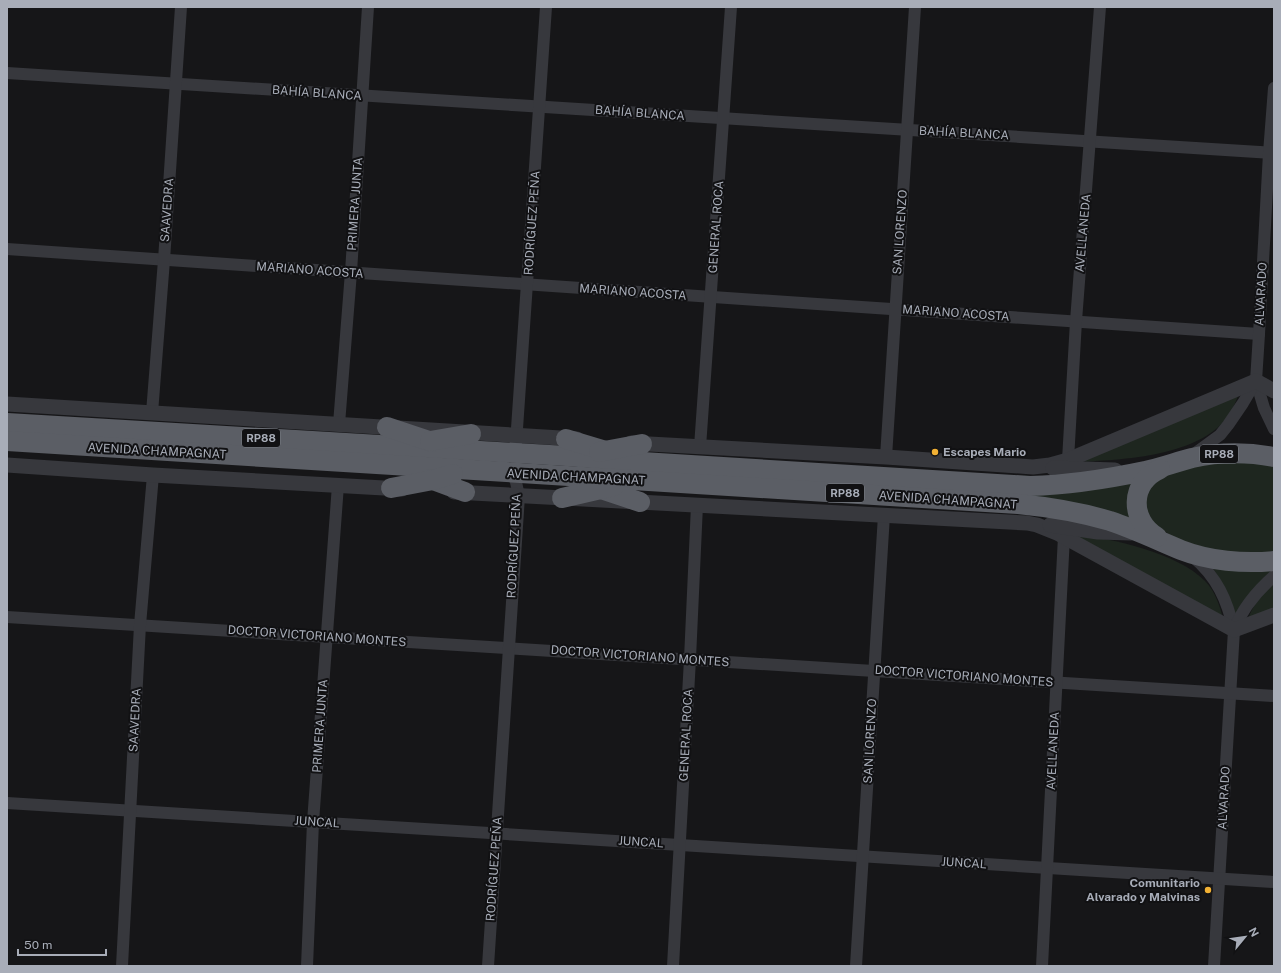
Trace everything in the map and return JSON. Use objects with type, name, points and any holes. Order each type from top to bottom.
[{"type":"highway","name":"AVENIDA CHAMPAGNAT","points":[[7,423],[394,456]]},
{"type":"highway","points":[[387,427],[469,452]]},
{"type":"highway","points":[[394,456],[429,441]]},
{"type":"highway","name":"AVENIDA CHAMPAGNAT","points":[[7,442],[394,456],[469,452],[516,454],[566,447],[642,462],[1059,509],[1092,516],[1111,522],[1198,555],[1230,560],[1262,562],[1274,561]]},
{"type":"highway","points":[[566,447],[605,451],[642,462]]},
{"type":"highway","points":[[391,488],[433,480],[469,452]]},
{"type":"highway","name":"AVENIDA CHAMPAGNAT","points":[[516,454],[564,476],[642,462],[1030,486],[1059,485],[1144,471],[1213,454],[1251,454],[1274,457]]},
{"type":"highway","points":[[394,456],[433,480],[465,492]]},
{"type":"highway","points":[[562,498],[601,489],[642,462]]},
{"type":"highway","name":"RP88","points":[[1170,465],[1146,477],[1138,490],[1137,500],[1139,514],[1144,525],[1155,536],[1175,547]]},
{"type":"highway","points":[[564,476],[640,502]]},
{"type":"street","name":"SAAVEDRA","points":[[152,413],[181,7]]},
{"type":"street","name":"PRIMERA JUNTA","points":[[340,424],[368,7]]},
{"type":"street","name":"RODRÍGUEZ PEÑA","points":[[488,966],[518,496],[516,454],[546,7]]},
{"type":"street","name":"GENERAL ROCA","points":[[700,448],[731,7]]},
{"type":"street","name":"SAN LORENZO","points":[[886,457],[915,7]]},
{"type":"street","name":"AVELLANEDA","points":[[1068,460],[1076,321],[1100,7]]},
{"type":"street","name":"BAHÍA BLANCA","points":[[7,73],[1271,153]]},
{"type":"street","name":"ALVARADO","points":[[1274,88],[1256,381],[1264,408],[1274,429]]},
{"type":"street","name":"MARIANO ACOSTA","points":[[7,249],[1259,334]]},
{"type":"street","name":"ALVARADO","points":[[1170,465],[1200,451],[1220,435],[1236,415],[1256,381]]},
{"type":"street","name":"AVENIDA CHAMPAGNAT","points":[[1033,467],[1068,460],[1256,381]]},
{"type":"street","points":[[1256,381],[1274,391]]},
{"type":"street","name":"AVENIDA CHAMPAGNAT","points":[[7,404],[387,427],[469,452]]},
{"type":"street","name":"AVENIDA CHAMPAGNAT","points":[[642,462],[700,448],[886,457],[1033,467],[1144,471]]},
{"type":"street","name":"AVENIDA CHAMPAGNAT","points":[[7,465],[518,496],[1027,522],[1098,532],[1142,533]]},
{"type":"street","name":"SAAVEDRA","points":[[122,966],[140,625],[153,475]]},
{"type":"street","name":"PRIMERA JUNTA","points":[[306,966],[313,822],[338,485]]},
{"type":"street","name":"GENERAL ROCA","points":[[673,966],[697,505]]},
{"type":"street","name":"SAN LORENZO","points":[[856,966],[884,515]]},
{"type":"street","name":"AVENIDA CHAMPAGNAT","points":[[1027,522],[1052,530],[1064,536],[1234,630]]},
{"type":"street","name":"AVELLANEDA","points":[[1042,966],[1064,536]]},
{"type":"street","name":"ALVARADO","points":[[1175,547],[1194,557],[1214,579],[1229,608],[1234,630],[1214,966]]},
{"type":"street","name":"ALVARADO","points":[[1234,630],[1242,613],[1252,599],[1274,576]]},
{"type":"street","points":[[1234,630],[1274,615]]},
{"type":"street","name":"DOCTOR VICTORIANO MONTES","points":[[7,616],[1274,696]]},
{"type":"street","name":"JUNCAL","points":[[7,803],[1274,882]]},
{"type":"shaded area","points":[[1239,394],[1230,413],[1217,428],[1201,439],[1160,453],[1115,460],[1075,462]]},
{"type":"shaded area","points":[[525,461],[1133,479],[1131,521]]},
{"type":"shaded area","points":[[1222,462],[1274,464],[1274,552],[1219,552],[1177,539],[1156,526],[1145,509],[1149,490],[1164,477],[1182,469]]},
{"type":"shaded area","points":[[1074,535],[1125,543],[1178,562],[1193,571],[1209,585],[1217,599],[1223,619]]},
{"type":"shaded area","points":[[1212,567],[1274,570],[1251,592],[1235,620],[1220,579]]},
{"type":"shaded area","points":[[1274,583],[1274,608],[1248,619],[1262,595]]},
{"type":"place","name":"Escapes Mario","points":[[935,452]]},
{"type":"place","name":"Comunitario Alvarado y Malvinas","points":[[1208,890]]}]
